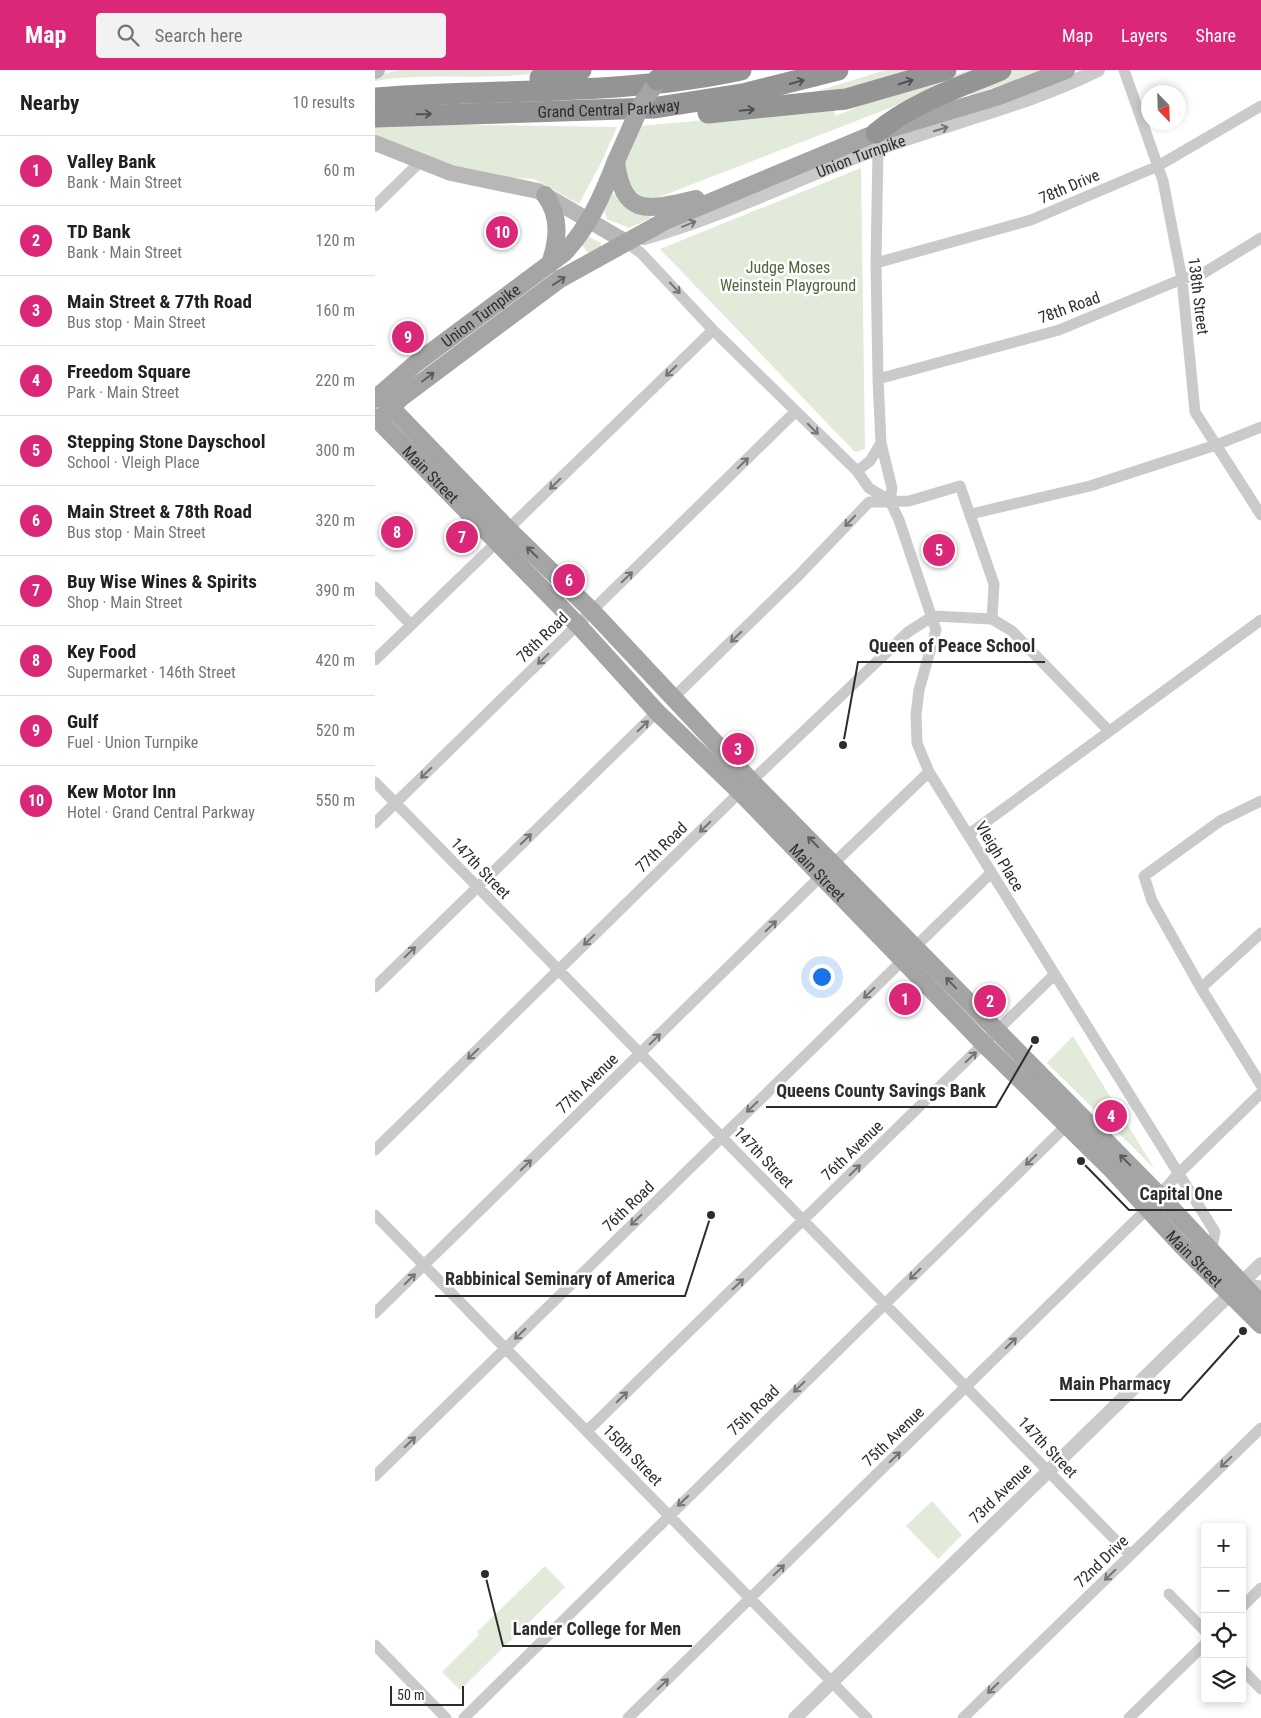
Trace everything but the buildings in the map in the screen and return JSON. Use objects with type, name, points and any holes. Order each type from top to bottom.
[{"type":"highway","points":[[448,94],[581,70]]},
{"type":"highway","points":[[540,90],[684,70]]},
{"type":"highway","name":"Grand Central Parkway","points":[[375,98],[642,84],[741,70]]},
{"type":"highway","name":"Grand Central Parkway","points":[[375,117],[576,112],[653,108],[767,90],[838,70]]},
{"type":"highway","points":[[576,112],[662,117],[833,102],[872,93],[946,70]]},
{"type":"highway","points":[[877,141],[888,123],[925,101],[1001,70]]},
{"type":"main road","name":"Union Turnpike","points":[[380,417],[401,397],[560,279],[665,221],[731,192],[877,141],[1066,70]]},
{"type":"main road","name":"Union Turnpike","points":[[376,395],[550,264],[574,243],[589,220],[634,119],[664,73]]},
{"type":"main road","points":[[375,143],[451,173],[517,185],[545,195],[626,242]]},
{"type":"main road","points":[[616,161],[622,192],[631,201],[642,207],[656,208],[731,192]]},
{"type":"main road","points":[[545,195],[551,203],[558,229],[555,249],[550,264]]},
{"type":"main road","points":[[574,243],[580,248],[587,264]]},
{"type":"main road","name":"Main Street","points":[[376,395],[380,417],[657,712],[834,863],[984,1044],[1109,1167],[1154,1201],[1211,1251],[1261,1325]]},
{"type":"main road","name":"Main Street","points":[[380,417],[509,529],[592,611],[673,698],[821,876],[998,1030],[1154,1201],[1181,1245],[1236,1288],[1261,1304]]},
{"type":"street","name":"Union Turnpike","points":[[626,242],[679,228],[877,141],[1007,108],[1098,70]]},
{"type":"street","name":"138th Street","points":[[1124,70],[1158,166],[1182,279],[1195,412],[1261,515]]},
{"type":"street","name":"78th Drive","points":[[876,263],[1031,220],[1158,166],[1261,106]]},
{"type":"street","name":"Vleigh Place","points":[[877,141],[877,379],[881,443],[892,488],[890,501],[896,512],[933,616],[936,630],[919,690],[916,715],[917,742],[929,772],[1215,1232],[1211,1251]]},
{"type":"street","points":[[375,206],[421,161]]},
{"type":"street","name":"78th Road","points":[[877,379],[1059,330],[1182,279],[1202,274],[1261,238]]},
{"type":"street","points":[[626,242],[641,253],[713,330],[857,471],[869,488],[890,501]]},
{"type":"street","points":[[509,529],[713,330]]},
{"type":"street","name":"78th Road","points":[[375,823],[796,411]]},
{"type":"street","points":[[971,514],[1090,486],[1216,445],[1261,427]]},
{"type":"street","points":[[857,471],[870,461],[881,443]]},
{"type":"street","points":[[673,698],[799,575],[869,502],[909,501],[960,486],[994,584],[992,618]]},
{"type":"street","points":[[375,660],[496,542]]},
{"type":"street","points":[[375,587],[411,625]]},
{"type":"street","points":[[933,616],[992,618],[1012,631],[1109,731]]},
{"type":"street","name":"77th Road","points":[[375,1150],[879,659],[908,632],[933,616]]},
{"type":"street","points":[[968,835],[1261,620]]},
{"type":"street","points":[[375,986],[657,712]]},
{"type":"street","points":[[834,863],[929,772]]},
{"type":"street","name":"147th Street","points":[[375,782],[1130,1555]]},
{"type":"street","points":[[1261,801],[1220,820],[1145,876],[1153,900],[1201,988],[1261,1085]]},
{"type":"street","name":"76th Road","points":[[375,1476],[991,873]]},
{"type":"street","name":"77th Avenue","points":[[375,1313],[821,876]]},
{"type":"street","points":[[1201,988],[1261,933]]},
{"type":"street","name":"76th Avenue","points":[[587,1431],[1054,975]]},
{"type":"street","name":"75th Avenue","points":[[628,1718],[966,1387],[1261,1093]]},
{"type":"street","name":"75th Road","points":[[464,1718],[1066,1126]]},
{"type":"street","name":"150th Street","points":[[375,1215],[867,1718]]},
{"type":"street","name":"73rd Avenue","points":[[795,1718],[1261,1264]]},
{"type":"street","name":"Main Street","points":[[1236,1288],[1261,1286]]},
{"type":"street","name":"72nd Drive","points":[[963,1718],[1261,1428]]},
{"type":"street","points":[[1246,1603],[1261,1588]]},
{"type":"street","points":[[1169,1594],[1201,1627]]},
{"type":"street","points":[[375,1645],[446,1718]]},
{"type":"street","points":[[1129,1718],[1201,1648]]},
{"type":"street","points":[[1246,1673],[1261,1688]]},
{"type":"green space","points":[[399,70],[554,70],[510,76],[420,77],[375,81],[375,76]]},
{"type":"green space","points":[[886,70],[929,70],[875,88],[801,96]]},
{"type":"green space","points":[[969,70],[988,70],[649,201],[632,191],[627,184],[625,176],[626,159],[639,126],[834,109],[835,116],[878,99]]},
{"type":"green space","points":[[1014,70],[1044,70],[971,95],[969,89]]},
{"type":"green space","points":[[416,124],[617,127],[603,159],[579,204],[534,179],[501,177],[452,166],[375,136],[375,127]]},
{"type":"green space","name":"Judge Moses Weinstein Playground","points":[[861,168],[865,449],[855,452],[660,249]]},
{"type":"green space","points":[[613,193],[621,201],[650,215],[651,218],[629,228],[607,219],[604,210]]},
{"type":"green space","points":[[587,236],[601,243],[601,247],[589,254],[581,244]]},
{"type":"green space","points":[[1073,1036],[1154,1168],[1047,1063]]},
{"type":"green space","points":[[932,1501],[962,1535],[938,1559],[906,1526]]},
{"type":"green space","points":[[545,1566],[565,1587],[460,1690],[442,1672],[479,1635],[477,1632]]},
{"type":"place","name":"Kew Motor Inn","points":[[502,232]]},
{"type":"place","name":"Gulf","points":[[408,337]]},
{"type":"place","name":"Key Food","points":[[397,532]]},
{"type":"place","name":"Buy Wise Wines & Spirits","points":[[462,537]]},
{"type":"place","name":"Stepping Stone Dayschool","points":[[939,550]]},
{"type":"place","name":"Main Street & 78th Road","points":[[569,580]]},
{"type":"place","name":"Queen of Peace School","points":[[843,745]]},
{"type":"place","name":"Main Street & 77th Road","points":[[738,749]]},
{"type":"place","name":"Valley Bank","points":[[905,999]]},
{"type":"place","name":"TD Bank","points":[[990,1001]]},
{"type":"place","name":"Queens County Savings Bank","points":[[1035,1040]]},
{"type":"place","name":"Freedom Square","points":[[1111,1116]]},
{"type":"place","name":"Capital One","points":[[1081,1161]]},
{"type":"place","name":"Rabbinical Seminary of America","points":[[711,1215]]},
{"type":"place","name":"Main Pharmacy","points":[[1243,1331]]},
{"type":"place","name":"Lander College for Men","points":[[485,1574]]}]
